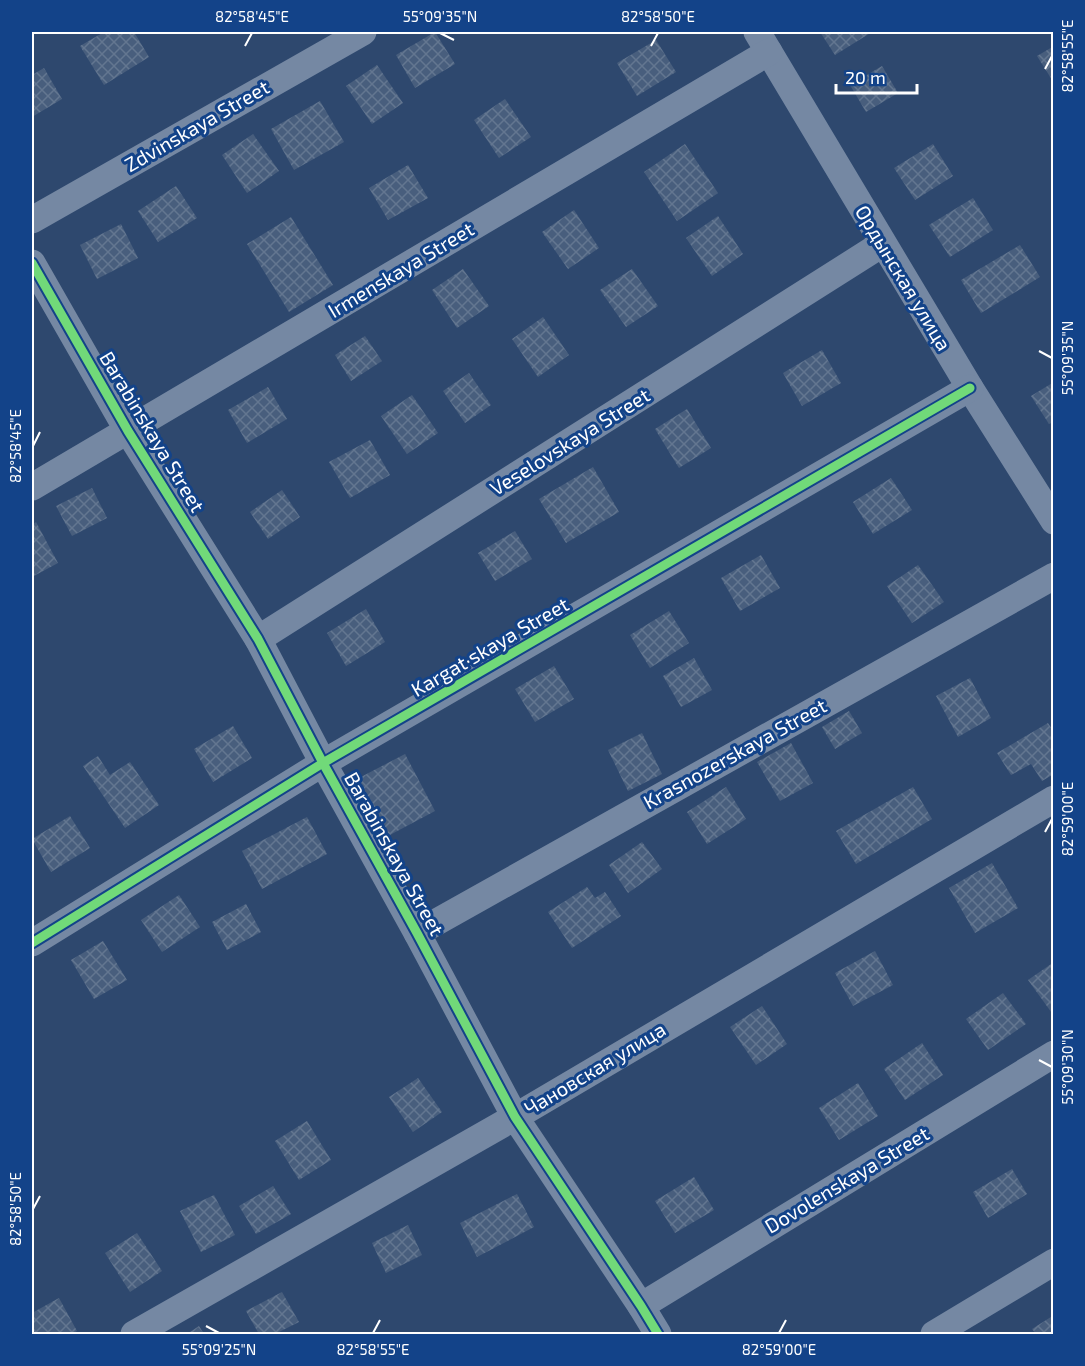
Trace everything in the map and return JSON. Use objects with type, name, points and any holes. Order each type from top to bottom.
[{"type":"street","name":"Zdvinskaya Street","points":[[32,220],[363,32]]},
{"type":"street","name":"Ордынская улица","points":[[763,42],[882,244],[1053,521]]},
{"type":"street","name":"Irmenskaya Street","points":[[32,487],[128,431],[763,42]]},
{"type":"street","name":"Veselovskaya Street","points":[[258,639],[882,244]]},
{"type":"street","name":"Barabinskaya Street","points":[[32,263],[128,431],[258,639],[515,1117],[658,1335]]},
{"type":"street","name":"Kargat·skaya Street","points":[[32,943],[323,763],[970,388]]},
{"type":"street","name":"Krasnozerskaya Street","points":[[417,933],[1053,576]]},
{"type":"street","name":"Чановская улица","points":[[134,1335],[515,1117],[1053,799]]},
{"type":"street","name":"Dovolenskaya Street","points":[[641,1306],[1053,1054]]},
{"type":"street","points":[[934,1335],[1053,1262]]},
{"type":"building","points":[[104,32],[134,32],[149,57],[104,85],[80,46]]},
{"type":"building","points":[[435,32],[455,64],[415,88],[396,55]]},
{"type":"building","points":[[820,32],[872,32],[835,55]]},
{"type":"building","points":[[656,40],[676,72],[637,96],[617,63]]},
{"type":"building","points":[[1054,46],[1054,83],[1037,56]]},
{"type":"building","points":[[377,65],[403,103],[372,124],[346,86]]},
{"type":"building","points":[[882,66],[898,93],[866,112],[850,85]]},
{"type":"building","points":[[44,68],[62,99],[32,117],[32,75]]},
{"type":"building","points":[[505,99],[531,137],[499,158],[474,120]]},
{"type":"building","points":[[320,101],[344,142],[294,170],[271,129]]},
{"type":"building","points":[[253,134],[279,171],[247,193],[222,155]]},
{"type":"building","points":[[685,144],[718,193],[677,221],[644,172]]},
{"type":"building","points":[[933,144],[953,176],[915,200],[894,168]]},
{"type":"building","points":[[408,165],[428,198],[388,220],[369,188]]},
{"type":"building","points":[[176,186],[197,218],[158,242],[138,211]]},
{"type":"building","points":[[973,198],[993,230],[950,257],[929,225]]},
{"type":"building","points":[[574,210],[599,248],[568,269],[542,232]]},
{"type":"building","points":[[718,216],[743,254],[712,276],[686,238]]},
{"type":"building","points":[[291,217],[333,285],[289,312],[247,244]]},
{"type":"building","points":[[121,224],[138,258],[97,279],[80,245]]},
{"type":"building","points":[[1020,245],[1040,277],[981,313],[961,280]]},
{"type":"building","points":[[463,269],[489,306],[457,328],[432,290]]},
{"type":"building","points":[[632,269],[658,306],[626,327],[600,290]]},
{"type":"building","points":[[543,317],[569,355],[538,377],[512,339]]},
{"type":"building","points":[[365,336],[382,361],[351,381],[335,355]]},
{"type":"building","points":[[822,350],[841,383],[802,406],[783,373]]},
{"type":"building","points":[[469,373],[491,405],[465,423],[443,391]]},
{"type":"building","points":[[1054,382],[1054,422],[1049,424],[1031,396]]},
{"type":"building","points":[[268,387],[287,419],[247,443],[228,410]]},
{"type":"building","points":[[412,395],[438,433],[407,454],[381,416]]},
{"type":"building","points":[[687,409],[711,448],[679,468],[655,429]]},
{"type":"building","points":[[370,440],[390,475],[350,498],[329,462]]},
{"type":"building","points":[[593,467],[619,512],[566,543],[539,499]]},
{"type":"building","points":[[891,478],[912,510],[873,534],[853,502]]},
{"type":"building","points":[[92,488],[107,518],[72,536],[56,506]]},
{"type":"building","points":[[282,490],[300,517],[268,539],[250,512]]},
{"type":"building","points":[[36,522],[58,563],[32,577],[32,525]]},
{"type":"building","points":[[515,531],[532,559],[495,581],[478,553]]},
{"type":"building","points":[[761,555],[780,588],[740,611],[721,578]]},
{"type":"building","points":[[918,565],[944,602],[912,623],[887,586]]},
{"type":"building","points":[[366,609],[385,642],[346,666],[327,633]]},
{"type":"building","points":[[669,611],[689,643],[650,668],[630,635]]},
{"type":"building","points":[[694,658],[712,690],[681,707],[663,676]]},
{"type":"building","points":[[554,666],[574,699],[535,722],[515,689]]},
{"type":"building","points":[[970,678],[991,718],[958,737],[936,696]]},
{"type":"building","points":[[849,711],[862,733],[835,749],[822,727]]},
{"type":"building","points":[[1048,723],[1054,732],[1054,774],[1042,781],[1031,764],[1011,775],[997,753]]},
{"type":"building","points":[[233,726],[252,758],[213,782],[194,749]]},
{"type":"building","points":[[642,733],[662,774],[628,791],[608,750]]},
{"type":"building","points":[[791,743],[813,783],[780,801],[757,762]]},
{"type":"building","points":[[405,754],[435,811],[388,836],[357,779]]},
{"type":"building","points":[[98,756],[110,775],[130,762],[159,805],[125,828],[83,766]]},
{"type":"building","points":[[726,787],[746,819],[707,844],[687,812]]},
{"type":"building","points":[[913,787],[932,819],[856,864],[836,831]]},
{"type":"building","points":[[70,816],[90,848],[51,872],[32,839]]},
{"type":"building","points":[[307,817],[327,854],[262,889],[242,851]]},
{"type":"building","points":[[642,842],[662,869],[628,893],[609,865]]},
{"type":"building","points":[[992,863],[1018,908],[975,933],[949,888]]},
{"type":"building","points":[[587,887],[595,898],[605,892],[621,916],[572,948],[548,912]]},
{"type":"building","points":[[179,895],[200,927],[162,952],[141,920]]},
{"type":"building","points":[[246,904],[261,932],[227,950],[212,922]]},
{"type":"building","points":[[103,941],[127,980],[94,999],[71,960]]},
{"type":"building","points":[[875,951],[893,985],[853,1006],[835,973]]},
{"type":"building","points":[[1054,962],[1054,1016],[1028,980]]},
{"type":"building","points":[[1003,993],[1026,1024],[988,1050],[966,1019]]},
{"type":"building","points":[[762,1006],[787,1044],[756,1065],[730,1027]]},
{"type":"building","points":[[922,1043],[943,1075],[905,1100],[884,1069]]},
{"type":"building","points":[[418,1078],[442,1112],[413,1132],[389,1097]]},
{"type":"building","points":[[858,1083],[878,1116],[839,1140],[819,1108]]},
{"type":"building","points":[[307,1121],[331,1160],[299,1180],[275,1141]]},
{"type":"building","points":[[1012,1169],[1027,1194],[988,1218],[973,1192]]},
{"type":"building","points":[[694,1177],[714,1210],[675,1233],[655,1201]]},
{"type":"building","points":[[273,1186],[291,1214],[256,1234],[239,1206]]},
{"type":"building","points":[[517,1194],[534,1227],[477,1257],[460,1223]]},
{"type":"building","points":[[214,1195],[235,1235],[201,1252],[180,1211]]},
{"type":"building","points":[[408,1225],[422,1255],[386,1273],[372,1243]]},
{"type":"building","points":[[137,1233],[162,1271],[130,1292],[105,1253]]},
{"type":"building","points":[[282,1292],[299,1322],[275,1334],[259,1334],[246,1311]]},
{"type":"building","points":[[59,1298],[77,1331],[71,1334],[32,1334],[32,1313]]},
{"type":"building","points":[[1054,1315],[1054,1334],[1036,1334],[1032,1329]]},
{"type":"building","points":[[199,1326],[204,1334],[187,1334]]},
{"type":"cycle path","points":[[32,263],[128,431],[258,639],[515,1117],[658,1334]]},
{"type":"cycle path","points":[[32,943],[323,763],[970,388]]}]
